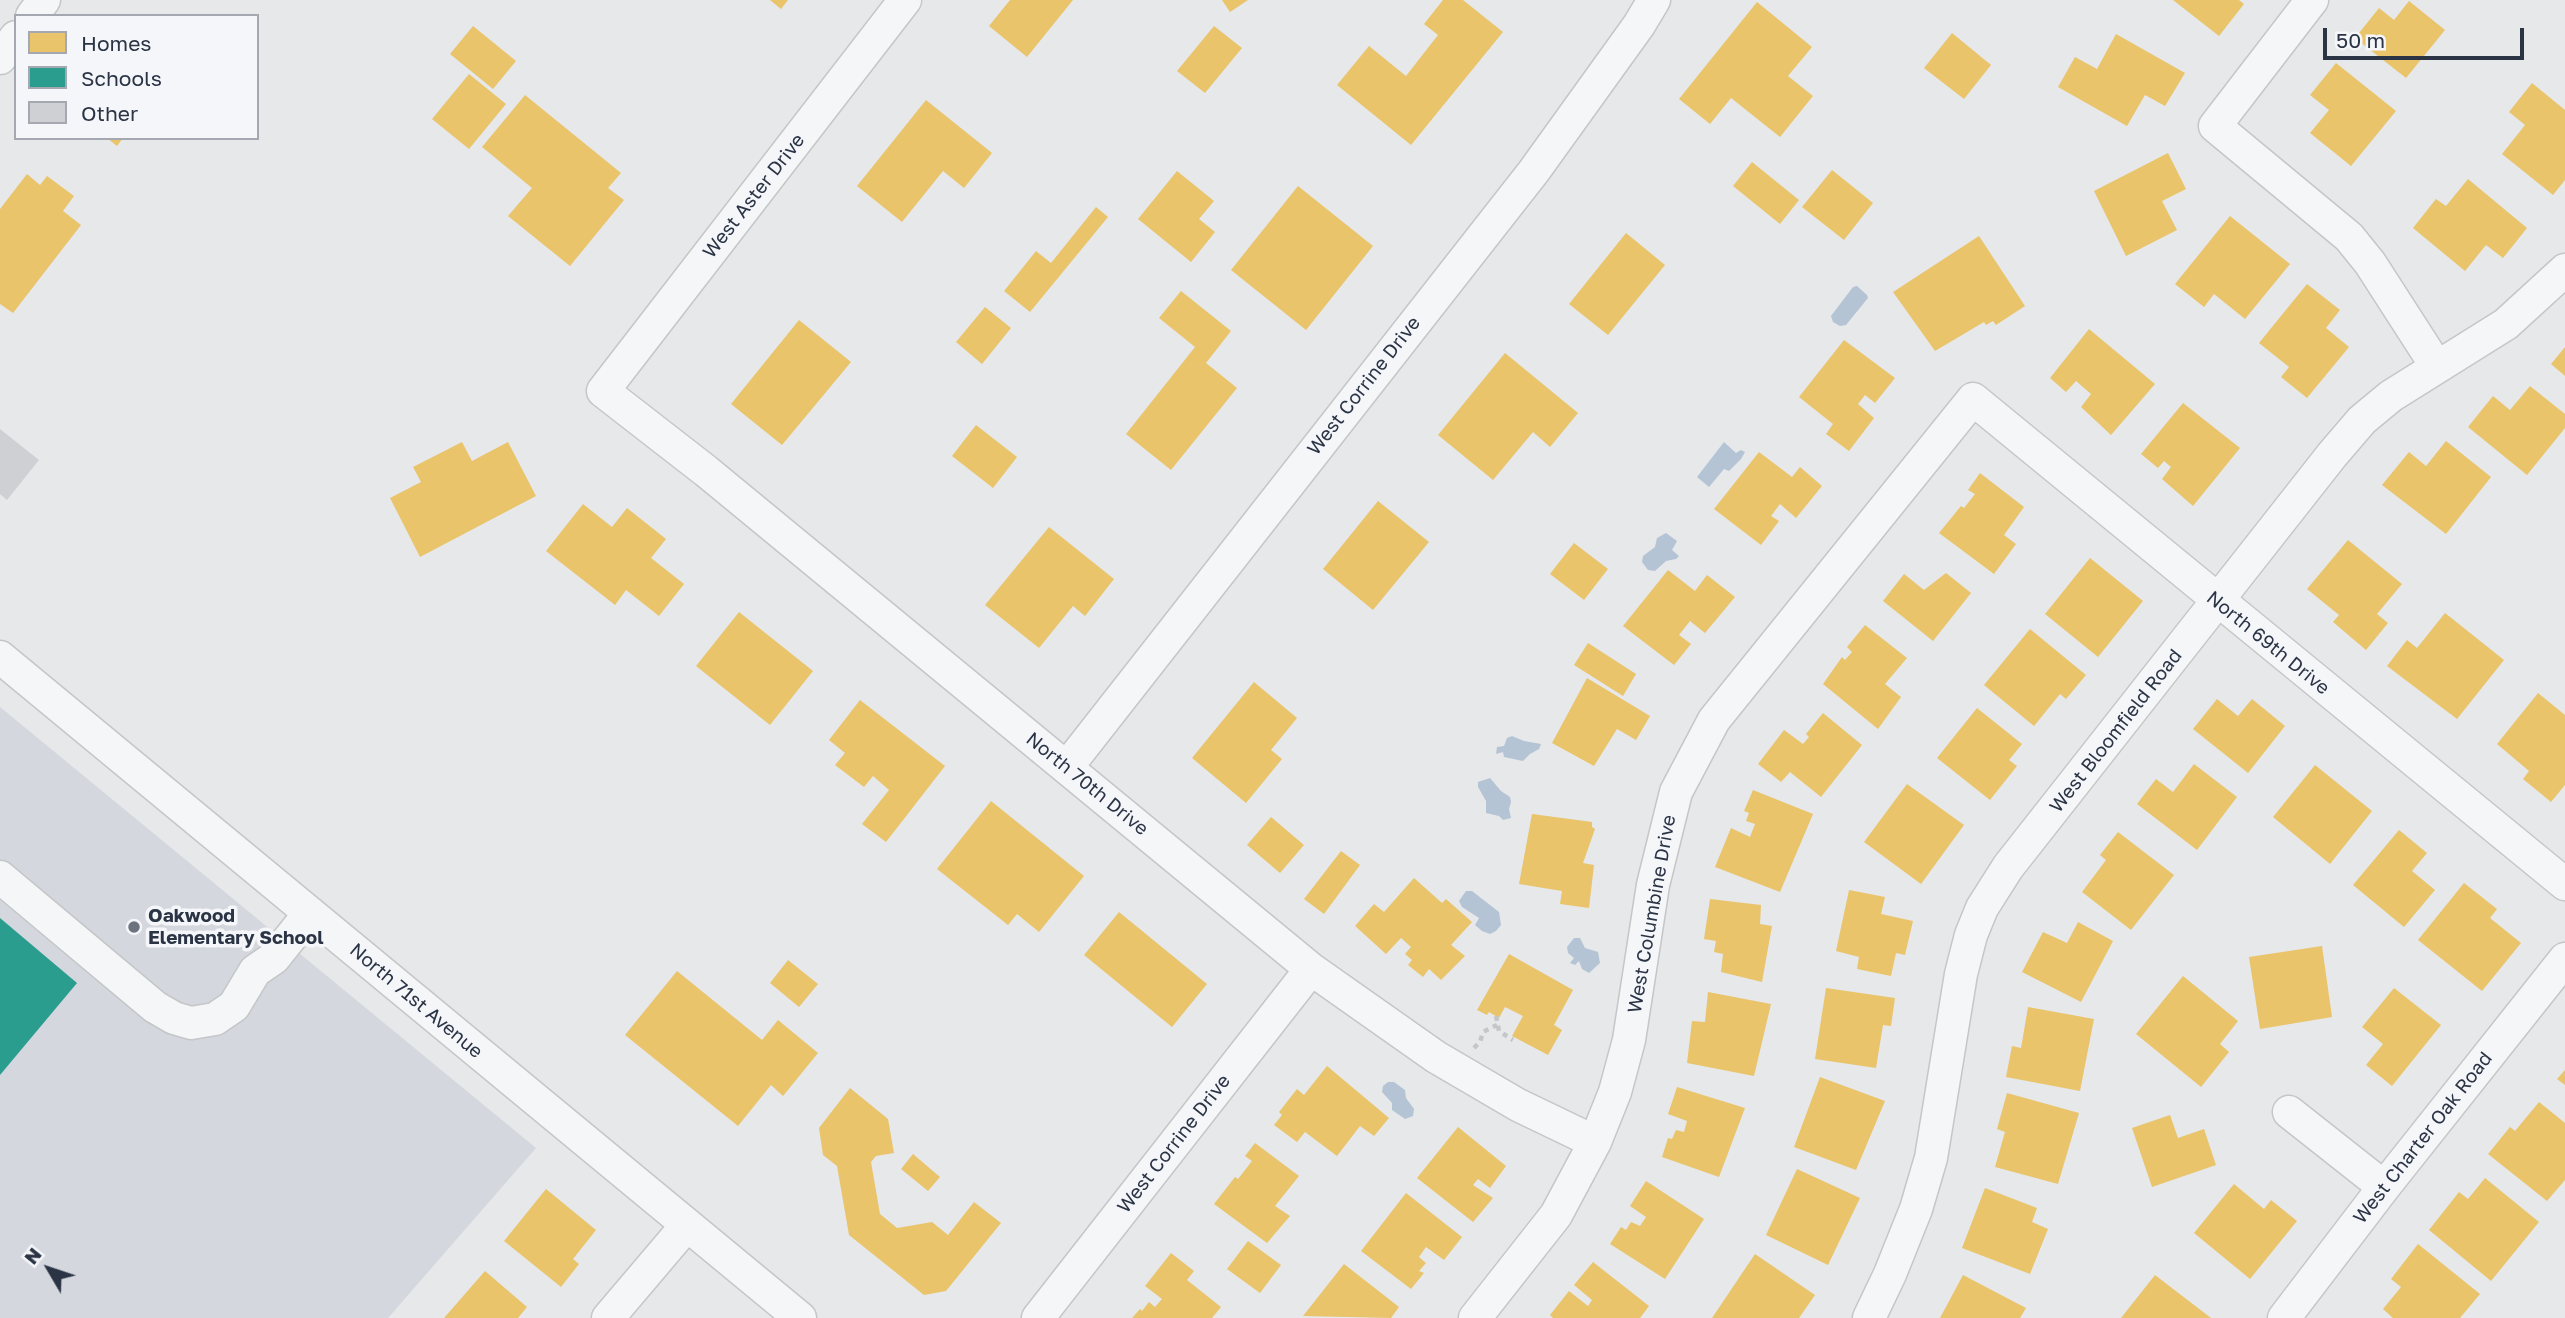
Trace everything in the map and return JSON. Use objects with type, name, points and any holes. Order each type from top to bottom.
[{"type":"street","name":"West Aster Drive","points":[[603,391],[905,0]]},
{"type":"street","name":"West Corrine Drive","points":[[1067,767],[1534,171],[1654,0]]},
{"type":"street","points":[[2312,0],[2214,126],[2349,237],[2370,263],[2437,367]]},
{"type":"street","points":[[0,58],[14,40]]},
{"type":"street","name":"West Bloomfield Road","points":[[1869,1318],[1891,1275],[1916,1209],[1931,1158],[1961,974],[1971,935],[1982,908],[2008,867],[2362,420],[2391,396],[2505,324],[2565,270]]},
{"type":"street","name":"North 70th Drive","points":[[603,391],[706,471],[1311,969],[1436,1057],[1518,1105],[1595,1142]]},
{"type":"street","name":"North 69th Drive","points":[[1973,400],[2565,884]]},
{"type":"street","name":"West Columbine Drive","points":[[1475,1318],[1556,1215],[1595,1142],[1615,1091],[1629,1040],[1653,885],[1675,792],[1714,720],[1973,400]]},
{"type":"street","name":"North 71st Avenue","points":[[0,657],[800,1318]]},
{"type":"street","points":[[0,877],[155,1007],[174,1018],[191,1023],[215,1019],[234,1006],[255,971],[274,958],[310,913]]},
{"type":"street","name":"West Charter Oak Road","points":[[2284,1318],[2384,1186],[2565,959]]},
{"type":"street","name":"West Corrine Drive","points":[[1038,1318],[1311,969]]},
{"type":"street","points":[[2289,1112],[2384,1186]]},
{"type":"street","points":[[608,1318],[687,1225]]},
{"type":"path","points":[[1496,1016],[1499,1031],[1513,1040]]},
{"type":"shaded area","name":"Oakwood Elementary School","points":[[0,707],[536,1148],[388,1318],[0,1318]]},
{"type":"water","points":[[1857,286],[1868,298],[1846,325],[1840,326],[1833,322],[1831,316],[1853,287]]},
{"type":"water","points":[[1724,442],[1736,453],[1741,450],[1745,452],[1729,471],[1724,469],[1709,487],[1697,477]]},
{"type":"water","points":[[1666,533],[1677,541],[1672,550],[1679,556],[1666,561],[1655,571],[1648,570],[1642,562],[1643,556],[1655,547],[1657,538]]},
{"type":"water","points":[[1512,736],[1541,744],[1539,749],[1523,761],[1504,757],[1503,752],[1496,754],[1497,747],[1504,746],[1507,738]]},
{"type":"water","points":[[1490,778],[1510,797],[1511,818],[1503,820],[1499,816],[1486,813],[1486,801],[1478,782]]},
{"type":"water","points":[[1466,891],[1472,891],[1499,912],[1501,925],[1496,931],[1490,934],[1475,925],[1479,918],[1462,907],[1459,901]]},
{"type":"water","points":[[1574,938],[1580,938],[1585,948],[1598,952],[1600,963],[1589,973],[1582,969],[1579,961],[1575,965],[1570,963],[1574,958],[1568,953],[1567,947]]},
{"type":"water","points":[[1394,1082],[1405,1090],[1406,1098],[1414,1109],[1413,1116],[1405,1119],[1392,1110],[1392,1103],[1382,1092],[1383,1086]]},
{"type":"building: Homes","points":[[770,0],[788,0],[781,9]]},
{"type":"building: Homes","points":[[1010,0],[1073,0],[1027,57],[989,26]]},
{"type":"building: Homes","points":[[1222,0],[1248,0],[1230,12]]},
{"type":"building: Homes","points":[[1443,0],[1463,0],[1503,32],[1411,145],[1337,85],[1369,46],[1406,76],[1438,35],[1424,24]]},
{"type":"building: Homes","points":[[2173,0],[2239,0],[2244,4],[2219,36]]},
{"type":"building: Homes","points":[[2409,1],[2445,30],[2406,78],[2355,38],[2379,8],[2394,20]]},
{"type":"building: Homes","points":[[1757,2],[1812,47],[1788,76],[1813,96],[1780,137],[1731,98],[1710,124],[1679,99]]},
{"type":"building: Homes","points":[[473,26],[516,61],[493,89],[450,54]]},
{"type":"building: Homes","points":[[1214,26],[1242,48],[1205,93],[1177,71]]},
{"type":"building: Homes","points":[[1952,33],[1991,65],[1964,99],[1924,68]]},
{"type":"building: Homes","points":[[2116,34],[2185,73],[2165,106],[2145,95],[2127,126],[2058,87],[2075,57],[2097,69]]},
{"type":"building: Homes","points":[[2336,63],[2396,111],[2351,166],[2310,133],[2329,110],[2310,95]]},
{"type":"building: Homes","points":[[469,74],[506,104],[469,149],[432,119]]},
{"type":"building: Homes","points":[[2532,83],[2565,110],[2565,180],[2553,195],[2502,154],[2525,125],[2509,112]]},
{"type":"building: Homes","points":[[525,95],[621,173],[608,188],[624,200],[570,266],[508,216],[532,188],[482,147]]},
{"type":"building: Homes","points":[[926,100],[992,153],[964,188],[943,171],[902,222],[857,186]]},
{"type":"building: Homes","points":[[110,140],[122,140],[117,146]]},
{"type":"building: Homes","points":[[2168,153],[2186,189],[2162,201],[2177,230],[2126,256],[2094,191]]},
{"type":"building: Homes","points":[[1752,162],[1799,200],[1780,224],[1733,186]]},
{"type":"building: Homes","points":[[1832,170],[1873,203],[1844,240],[1802,207]]},
{"type":"building: Homes","points":[[1177,171],[1214,201],[1199,219],[1215,232],[1191,262],[1138,219]]},
{"type":"building: Homes","points":[[27,174],[40,185],[47,176],[74,196],[63,211],[81,225],[13,313],[0,304],[0,209]]},
{"type":"building: Homes","points":[[2468,179],[2527,228],[2503,258],[2486,245],[2465,271],[2413,228],[2436,199],[2446,206]]},
{"type":"building: Homes","points":[[1298,186],[1373,246],[1306,330],[1231,270]]},
{"type":"building: Homes","points":[[1096,207],[1108,217],[1030,312],[1004,291],[1036,251],[1051,263]]},
{"type":"building: Homes","points":[[2230,216],[2290,264],[2245,319],[2214,294],[2204,307],[2175,284]]},
{"type":"building: Homes","points":[[1626,233],[1665,265],[1608,335],[1569,304]]},
{"type":"building: Homes","points":[[1979,236],[2025,306],[1996,325],[1993,321],[1986,325],[1984,322],[1935,351],[1893,292]]},
{"type":"building: Homes","points":[[2307,284],[2340,310],[2326,328],[2349,347],[2307,398],[2281,377],[2289,367],[2259,343]]},
{"type":"building: Homes","points":[[1181,291],[1231,331],[1206,363],[1237,388],[1171,470],[1126,434],[1195,347],[1159,318]]},
{"type":"building: Homes","points":[[985,307],[1011,328],[982,364],[956,342]]},
{"type":"building: Homes","points":[[799,320],[851,362],[782,445],[731,404]]},
{"type":"building: Homes","points":[[2089,329],[2155,384],[2111,435],[2081,407],[2091,394],[2076,381],[2066,392],[2050,378]]},
{"type":"building: Homes","points":[[1844,340],[1895,378],[1875,403],[1865,395],[1858,404],[1874,418],[1849,451],[1826,434],[1833,424],[1799,397]]},
{"type":"building: Homes","points":[[2565,347],[2565,376],[2551,364]]},
{"type":"building: Homes","points":[[1505,353],[1578,413],[1550,447],[1533,432],[1493,480],[1438,435]]},
{"type":"building: Homes","points":[[2530,386],[2565,414],[2565,428],[2527,475],[2468,427],[2493,396],[2510,410]]},
{"type":"building: Homes","points":[[2183,403],[2240,448],[2193,506],[2162,479],[2171,467],[2164,461],[2158,468],[2141,454]]},
{"type":"building: Homes","points":[[976,425],[1017,457],[993,488],[952,456]]},
{"type":"building: Homes","points":[[2446,441],[2491,477],[2446,534],[2382,485],[2409,452],[2426,466]]},
{"type":"building: Homes","points":[[462,442],[472,461],[508,442],[536,496],[420,557],[390,498],[421,482],[413,467]]},
{"type":"building: Homes","points":[[1759,452],[1792,477],[1800,467],[1822,486],[1796,518],[1780,504],[1771,516],[1779,521],[1761,545],[1714,509]]},
{"type":"building: Homes","points":[[1980,473],[2024,507],[2004,535],[2016,544],[1994,574],[1939,533],[1961,506],[1964,508],[1975,494],[1968,490]]},
{"type":"building: Homes","points":[[1378,501],[1429,542],[1373,610],[1323,569]]},
{"type":"building: Homes","points":[[583,504],[612,527],[627,508],[666,539],[651,558],[684,584],[659,616],[626,590],[615,605],[546,551]]},
{"type":"building: Homes","points":[[1049,527],[1114,579],[1085,616],[1073,606],[1039,648],[985,605]]},
{"type":"building: Homes","points":[[2348,540],[2402,584],[2377,614],[2388,623],[2366,650],[2333,622],[2339,615],[2307,589]]},
{"type":"building: Homes","points":[[1574,543],[1608,569],[1584,600],[1550,574]]},
{"type":"building: Homes","points":[[2090,558],[2143,601],[2098,657],[2045,614]]},
{"type":"building: Homes","points":[[1668,570],[1695,591],[1707,575],[1735,597],[1705,633],[1690,621],[1679,635],[1691,644],[1674,665],[1623,626]]},
{"type":"building: Homes","points":[[1946,573],[1971,593],[1933,641],[1883,601],[1904,574],[1924,590]]},
{"type":"building: Homes","points":[[739,612],[813,671],[770,725],[696,666]]},
{"type":"building: Homes","points":[[2445,613],[2504,660],[2457,719],[2387,666],[2407,640],[2417,648]]},
{"type":"building: Homes","points":[[1865,625],[1907,658],[1885,684],[1901,697],[1878,729],[1823,684],[1842,657],[1845,660],[1852,652],[1847,647]]},
{"type":"building: Homes","points":[[2030,629],[2086,675],[2066,699],[2060,694],[2034,726],[1984,685]]},
{"type":"building: Homes","points":[[1588,643],[1636,674],[1623,696],[1574,665]]},
{"type":"building: Homes","points":[[1587,678],[1650,716],[1636,740],[1617,729],[1594,766],[1552,743]]},
{"type":"building: Homes","points":[[1254,682],[1297,718],[1271,750],[1282,759],[1246,803],[1192,758]]},
{"type":"building: Homes","points":[[2538,693],[2565,715],[2565,785],[2551,802],[2523,779],[2529,771],[2497,744]]},
{"type":"building: Homes","points":[[2217,699],[2238,716],[2252,699],[2285,726],[2248,773],[2193,729]]},
{"type":"building: Homes","points":[[860,700],[945,766],[886,842],[862,824],[889,790],[873,776],[864,787],[835,765],[845,753],[829,740]]},
{"type":"building: Homes","points":[[1977,708],[2022,744],[2009,760],[2017,766],[1990,800],[1937,758]]},
{"type":"building: Homes","points":[[1823,713],[1862,745],[1821,797],[1790,772],[1781,782],[1758,764],[1784,730],[1803,744],[1809,737],[1806,734]]},
{"type":"building: Homes","points":[[2194,764],[2237,797],[2197,850],[2137,804],[2156,779],[2173,792]]},
{"type":"building: Homes","points":[[2315,765],[2372,811],[2330,864],[2273,817]]},
{"type":"building: Homes","points":[[1907,784],[1964,825],[1921,884],[1864,842]]},
{"type":"building: Homes","points":[[1753,790],[1813,814],[1780,892],[1715,867],[1731,828],[1750,837],[1755,824],[1746,821],[1749,813],[1744,811]]},
{"type":"building: Homes","points":[[991,801],[1084,876],[1039,932],[1017,914],[1008,925],[937,869]]},
{"type":"building: Homes","points":[[1532,814],[1592,822],[1595,829],[1583,863],[1594,865],[1589,908],[1560,904],[1562,891],[1519,884]]},
{"type":"building: Homes","points":[[1271,817],[1304,845],[1280,873],[1247,845]]},
{"type":"building: Homes","points":[[2399,830],[2427,853],[2412,871],[2435,890],[2404,927],[2353,885]]},
{"type":"building: Homes","points":[[2118,832],[2174,875],[2131,930],[2082,892],[2106,860],[2100,855]]},
{"type":"building: Homes","points":[[1341,851],[1360,865],[1324,914],[1304,899]]},
{"type":"building: Homes","points":[[1414,878],[1442,903],[1446,899],[1472,922],[1451,945],[1465,956],[1441,980],[1429,969],[1423,977],[1408,965],[1412,960],[1405,954],[1411,947],[1401,938],[1386,954],[1355,926],[1374,904],[1384,912]]},
{"type":"building: Homes","points":[[2464,883],[2497,909],[2490,918],[2521,943],[2482,991],[2418,940]]},
{"type":"building: Homes","points":[[1849,890],[1885,897],[1881,914],[1913,921],[1905,955],[1896,953],[1891,976],[1857,969],[1859,957],[1836,951]]},
{"type":"building: Homes","points":[[1710,899],[1761,905],[1760,924],[1772,926],[1762,982],[1721,972],[1723,954],[1714,952],[1716,941],[1704,939]]},
{"type":"building: Homes","points":[[1119,912],[1207,984],[1172,1027],[1084,955]]},
{"type":"building: Homes","points":[[2078,922],[2113,941],[2081,1002],[2022,972],[2043,932],[2067,943]]},
{"type":"building: Homes","points":[[2322,946],[2332,1017],[2260,1029],[2249,957]]},
{"type":"building: Homes","points":[[1509,954],[1573,990],[1554,1025],[1562,1030],[1548,1055],[1512,1036],[1523,1016],[1505,1007],[1499,1018],[1489,1012],[1487,1015],[1477,1010]]},
{"type":"building: Homes","points":[[788,960],[818,984],[799,1007],[770,983]]},
{"type":"building: Homes","points":[[677,971],[762,1040],[778,1020],[818,1053],[783,1096],[771,1085],[738,1126],[625,1035]]},
{"type":"building: Homes","points":[[2183,976],[2238,1021],[2220,1044],[2229,1052],[2201,1087],[2136,1034]]},
{"type":"building: Homes","points":[[1826,988],[1895,998],[1891,1026],[1883,1025],[1876,1068],[1815,1059]]},
{"type":"building: Homes","points":[[2394,988],[2441,1025],[2392,1086],[2366,1065],[2383,1044],[2362,1027]]},
{"type":"building: Homes","points":[[1708,992],[1771,1004],[1754,1076],[1687,1063],[1692,1021],[1705,1022]]},
{"type":"building: Homes","points":[[2028,1007],[2094,1019],[2080,1091],[2006,1077],[2012,1046],[2021,1048]]},
{"type":"building: Homes","points":[[1327,1066],[1389,1118],[1374,1136],[1360,1126],[1337,1156],[1305,1132],[1297,1142],[1274,1125],[1282,1115],[1279,1112],[1297,1089],[1304,1095]]},
{"type":"building: Homes","points":[[2565,1070],[2565,1085],[2557,1079]]},
{"type":"building: Homes","points":[[1820,1077],[1885,1101],[1856,1170],[1794,1147]]},
{"type":"building: Homes","points":[[1677,1087],[1745,1108],[1719,1177],[1662,1157],[1668,1138],[1672,1139],[1676,1130],[1684,1132],[1687,1121],[1668,1114]]},
{"type":"building: Homes","points":[[850,1088],[888,1119],[894,1153],[876,1156],[871,1162],[880,1214],[897,1228],[932,1222],[948,1235],[974,1202],[1001,1223],[946,1291],[924,1295],[849,1235],[837,1166],[823,1155],[819,1128]]},
{"type":"building: Homes","points":[[2007,1093],[2079,1113],[2058,1184],[1995,1167],[2005,1132],[1997,1129]]},
{"type":"building: Homes","points":[[2539,1102],[2565,1123],[2565,1180],[2547,1201],[2488,1154],[2510,1127],[2515,1131]]},
{"type":"building: Homes","points":[[2170,1115],[2178,1138],[2204,1129],[2216,1165],[2152,1187],[2132,1128]]},
{"type":"building: Homes","points":[[1458,1127],[1506,1166],[1490,1188],[1478,1179],[1473,1185],[1493,1198],[1473,1222],[1417,1178]]},
{"type":"building: Homes","points":[[1255,1143],[1299,1176],[1275,1206],[1290,1216],[1267,1243],[1214,1204],[1235,1177],[1238,1179],[1252,1161],[1245,1156]]},
{"type":"building: Homes","points":[[913,1154],[940,1177],[928,1191],[901,1169]]},
{"type":"building: Homes","points":[[1797,1169],[1860,1198],[1828,1265],[1766,1235]]},
{"type":"building: Homes","points":[[2485,1178],[2539,1222],[2491,1281],[2429,1230],[2459,1192],[2468,1199]]},
{"type":"building: Homes","points":[[1646,1181],[1704,1219],[1665,1279],[1610,1244],[1621,1227],[1626,1230],[1631,1222],[1640,1226],[1646,1217],[1630,1206]]},
{"type":"building: Homes","points":[[2234,1184],[2264,1209],[2271,1200],[2297,1221],[2250,1279],[2194,1233]]},
{"type":"building: Homes","points":[[1985,1188],[2037,1208],[2032,1222],[2048,1229],[2030,1274],[1962,1248]]},
{"type":"building: Homes","points":[[546,1189],[596,1230],[573,1259],[579,1264],[561,1287],[504,1241]]},
{"type":"building: Homes","points":[[1406,1193],[1462,1237],[1444,1260],[1426,1247],[1419,1257],[1426,1263],[1419,1271],[1424,1273],[1411,1289],[1361,1251]]},
{"type":"building: Homes","points":[[1248,1241],[1281,1265],[1260,1293],[1227,1269]]},
{"type":"building: Homes","points":[[2418,1244],[2480,1294],[2460,1318],[2393,1318],[2383,1309],[2401,1287],[2391,1279]]},
{"type":"building: Homes","points":[[1171,1253],[1194,1271],[1187,1280],[1221,1307],[1212,1318],[1132,1318],[1149,1302],[1155,1307],[1162,1299],[1145,1286]]},
{"type":"building: Homes","points":[[1755,1254],[1815,1295],[1799,1318],[1712,1318]]},
{"type":"building: Homes","points":[[1593,1262],[1649,1306],[1640,1318],[1553,1318],[1550,1315],[1569,1291],[1588,1306],[1592,1300],[1574,1285]]},
{"type":"building: Homes","points":[[1344,1264],[1399,1307],[1391,1318],[1303,1316]]},
{"type":"building: Homes","points":[[485,1271],[527,1307],[518,1318],[444,1318]]},
{"type":"building: Homes","points":[[1963,1275],[2026,1308],[2020,1318],[1940,1318]]},
{"type":"building: Homes","points":[[2155,1275],[2211,1318],[2121,1318]]},
{"type":"building: Schools","points":[[0,918],[77,983],[0,1075]]},
{"type":"building: Other","points":[[0,429],[39,460],[7,500],[0,494]]},
{"type":"place","name":"Oakwood Elementary School","points":[[134,927]]}]
